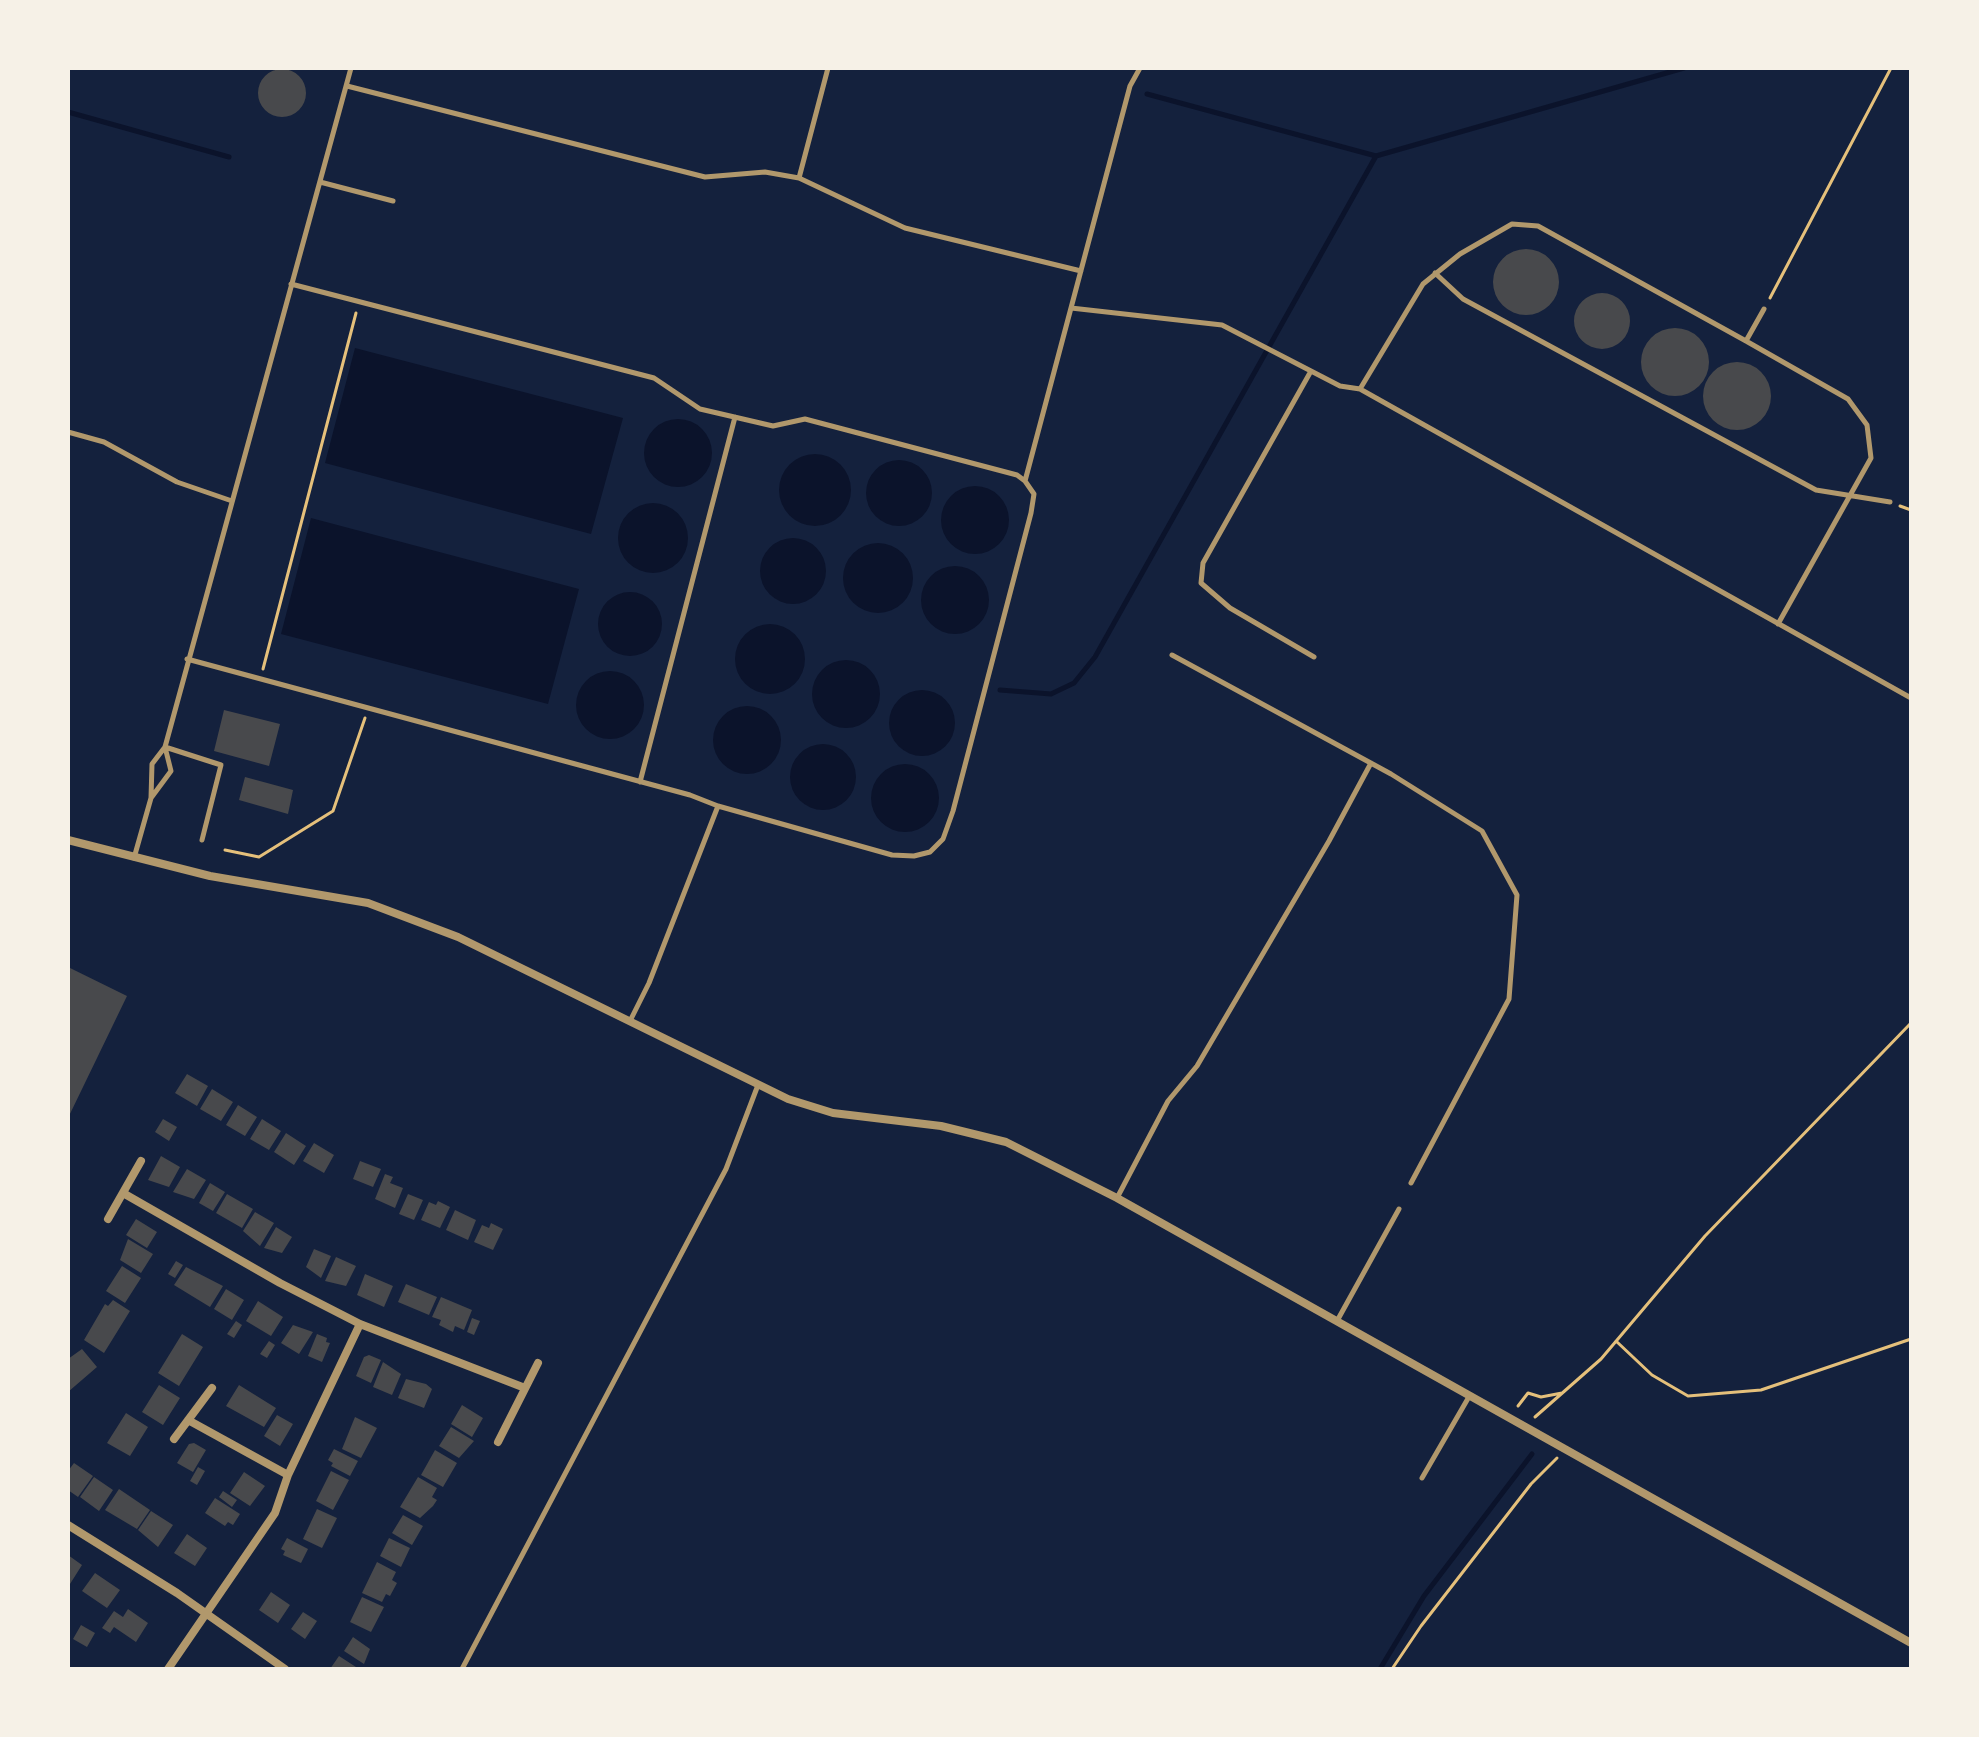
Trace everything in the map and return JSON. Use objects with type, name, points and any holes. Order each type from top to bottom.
[{"type":"street","points":[[68,840],[133,859],[368,903],[458,937],[788,1099],[833,1113],[979,1133],[1006,1142],[1117,1198],[1911,1643]]},
{"type":"street","points":[[108,1219],[141,1161]]},
{"type":"street","points":[[123,1193],[280,1283],[360,1324],[525,1388]]},
{"type":"street","points":[[168,1669],[275,1513],[288,1475],[360,1324]]},
{"type":"street","points":[[498,1442],[538,1363]]},
{"type":"street","points":[[174,1439],[212,1388]]},
{"type":"street","points":[[188,1420],[288,1475]]},
{"type":"street","points":[[68,1525],[208,1614],[285,1669]]},
{"type":"lane","points":[[133,859],[151,798],[152,764],[165,747],[351,68]]},
{"type":"lane","points":[[799,178],[828,68]]},
{"type":"lane","points":[[1025,481],[1130,86],[1140,68]]},
{"type":"lane","points":[[347,86],[705,177],[765,172],[799,178],[905,228],[1081,271]]},
{"type":"lane","points":[[320,182],[393,201]]},
{"type":"lane","points":[[1360,389],[1423,284],[1460,254],[1512,224],[1538,226],[1746,341],[1848,399],[1867,425],[1871,458],[1778,624]]},
{"type":"lane","points":[[1435,273],[1463,299],[1816,490],[1890,502]]},
{"type":"lane","points":[[187,659],[640,782],[892,855],[914,856],[930,852],[943,839],[1015,582],[1034,494],[1017,475],[805,419],[773,426],[700,409],[654,378],[291,284]]},
{"type":"lane","points":[[1071,308],[1222,325],[1340,386],[1360,389],[1911,698]]},
{"type":"lane","points":[[1746,341],[1764,309]]},
{"type":"lane","points":[[1311,371],[1203,563],[1201,583],[1230,608],[1314,657]]},
{"type":"lane","points":[[640,782],[735,417]]},
{"type":"lane","points":[[68,432],[104,442],[177,482],[232,501]]},
{"type":"lane","points":[[1172,655],[1371,763],[1482,831],[1517,895],[1509,999],[1411,1183]]},
{"type":"lane","points":[[151,798],[171,771],[165,747]]},
{"type":"lane","points":[[165,747],[221,765],[202,840]]},
{"type":"lane","points":[[1117,1198],[1168,1101],[1197,1066],[1371,763]]},
{"type":"lane","points":[[630,1021],[649,983],[718,806]]},
{"type":"lane","points":[[462,1669],[726,1169],[758,1085]]},
{"type":"lane","points":[[1337,1321],[1399,1209]]},
{"type":"lane","points":[[1422,1478],[1470,1394]]},
{"type":"path","points":[[1764,309],[1891,68]]},
{"type":"path","points":[[274,683],[262,669],[359,301]]},
{"type":"path","points":[[225,850],[259,857],[333,811],[368,710]]},
{"type":"path","points":[[1526,1425],[1616,1341],[1705,1236],[1911,1023]]},
{"type":"path","points":[[1616,1341],[1652,1375],[1688,1396],[1761,1390],[1911,1339]]},
{"type":"path","points":[[1509,1416],[1528,1393],[1541,1397],[1562,1393]]},
{"type":"path","points":[[1392,1669],[1421,1626],[1531,1484],[1566,1448]]},
{"type":"water","points":[[355,348],[623,418],[591,534],[325,463]]},
{"type":"water","points":[[678,419],[702,429],[712,453],[702,477],[678,487],[654,477],[644,453],[654,429]]},
{"type":"water","points":[[815,454],[835,460],[845,470],[851,490],[845,510],[835,520],[815,526],[795,520],[785,510],[779,490],[785,470],[795,460]]},
{"type":"water","points":[[899,460],[912,463],[922,470],[929,480],[932,493],[929,506],[922,516],[912,523],[899,526],[886,523],[876,516],[869,506],[866,493],[869,480],[876,470],[886,463]]},
{"type":"water","points":[[975,486],[999,496],[1009,520],[999,544],[975,554],[951,544],[941,520],[951,496]]},
{"type":"water","points":[[653,503],[678,513],[688,538],[678,563],[653,573],[628,563],[618,538],[628,513]]},
{"type":"water","points":[[311,518],[579,589],[548,704],[281,634]]},
{"type":"water","points":[[793,538],[806,541],[816,548],[823,558],[826,571],[823,584],[816,594],[806,601],[793,604],[780,601],[770,594],[763,584],[760,571],[763,558],[770,548],[780,541]]},
{"type":"water","points":[[878,543],[903,553],[913,578],[903,603],[878,613],[853,603],[843,578],[853,553]]},
{"type":"water","points":[[955,566],[979,576],[989,600],[979,624],[955,634],[931,624],[921,600],[931,576]]},
{"type":"water","points":[[624,592],[636,592],[653,601],[660,612],[660,636],[653,647],[636,656],[624,656],[612,651],[603,642],[598,630],[598,618],[603,606],[612,597]]},
{"type":"water","points":[[770,624],[795,634],[805,659],[795,684],[770,694],[745,684],[735,659],[745,634]]},
{"type":"water","points":[[846,660],[870,670],[880,694],[870,718],[846,728],[822,718],[812,694],[822,670]]},
{"type":"water","points":[[610,671],[634,681],[644,705],[634,729],[610,739],[586,729],[576,705],[586,681]]},
{"type":"water","points":[[922,690],[935,692],[945,700],[953,710],[953,736],[945,746],[935,754],[922,756],[909,754],[899,746],[891,736],[889,723],[891,710],[899,700],[909,692]]},
{"type":"water","points":[[740,706],[754,706],[766,711],[776,721],[781,740],[776,759],[766,769],[754,774],[740,774],[728,769],[718,759],[713,747],[713,733],[718,721],[728,711]]},
{"type":"water","points":[[816,744],[830,744],[842,749],[851,758],[856,777],[854,790],[847,801],[830,810],[816,810],[804,805],[795,796],[790,784],[790,770],[795,758],[804,749]]},
{"type":"water","points":[[905,764],[929,774],[939,798],[929,822],[905,832],[881,822],[871,798],[881,774]]},
{"type":"building","points":[[282,69],[291,70],[299,76],[305,84],[305,102],[299,110],[291,116],[282,117],[273,116],[265,110],[259,102],[258,93],[259,84],[265,76],[273,70]]},
{"type":"building","points":[[1526,249],[1549,259],[1559,282],[1549,305],[1526,315],[1503,305],[1493,282],[1503,259]]},
{"type":"building","points":[[1602,293],[1622,301],[1630,321],[1622,341],[1602,349],[1582,341],[1574,321],[1582,301]]},
{"type":"building","points":[[1675,328],[1699,338],[1709,362],[1699,386],[1675,396],[1651,386],[1641,362],[1651,338]]},
{"type":"building","points":[[1737,362],[1761,372],[1771,396],[1761,420],[1737,430],[1713,420],[1703,396],[1713,372]]},
{"type":"building","points":[[224,710],[280,724],[269,766],[214,751]]},
{"type":"building","points":[[245,777],[293,790],[288,814],[239,800]]},
{"type":"building","points":[[68,967],[127,996],[68,1118]]},
{"type":"building","points":[[187,1074],[208,1086],[197,1106],[175,1093]]},
{"type":"building","points":[[212,1089],[233,1102],[221,1121],[200,1109]]},
{"type":"building","points":[[238,1105],[257,1117],[245,1136],[226,1125]]},
{"type":"building","points":[[163,1119],[177,1127],[169,1141],[155,1132]]},
{"type":"building","points":[[262,1119],[281,1131],[269,1150],[250,1139]]},
{"type":"building","points":[[286,1133],[306,1146],[294,1165],[274,1152]]},
{"type":"building","points":[[314,1143],[334,1155],[324,1173],[303,1161]]},
{"type":"building","points":[[161,1156],[180,1167],[169,1187],[148,1180]]},
{"type":"building","points":[[360,1161],[381,1169],[373,1187],[353,1179]]},
{"type":"building","points":[[187,1169],[206,1180],[194,1199],[173,1192]]},
{"type":"building","points":[[385,1174],[393,1177],[390,1183],[403,1188],[395,1208],[375,1199]]},
{"type":"building","points":[[210,1183],[225,1192],[213,1211],[199,1203]]},
{"type":"building","points":[[227,1194],[253,1209],[242,1228],[216,1213]]},
{"type":"building","points":[[408,1194],[423,1200],[414,1220],[399,1214]]},
{"type":"building","points":[[438,1201],[450,1207],[440,1228],[421,1220],[429,1202],[436,1205]]},
{"type":"building","points":[[455,1210],[476,1220],[468,1240],[446,1230]]},
{"type":"building","points":[[255,1212],[274,1223],[260,1246],[243,1231]]},
{"type":"building","points":[[136,1219],[157,1232],[147,1248],[126,1235]]},
{"type":"building","points":[[491,1223],[503,1229],[493,1250],[474,1242],[482,1225],[489,1228]]},
{"type":"building","points":[[276,1227],[292,1237],[282,1253],[264,1248]]},
{"type":"building","points":[[128,1239],[153,1254],[141,1273],[120,1260]]},
{"type":"building","points":[[314,1249],[331,1256],[321,1278],[306,1267]]},
{"type":"building","points":[[336,1257],[356,1266],[346,1286],[325,1281]]},
{"type":"building","points":[[176,1261],[183,1265],[175,1278],[168,1274]]},
{"type":"building","points":[[122,1266],[141,1278],[125,1303],[106,1291]]},
{"type":"building","points":[[186,1267],[223,1286],[210,1307],[174,1285]]},
{"type":"building","points":[[365,1274],[393,1286],[384,1307],[357,1295]]},
{"type":"building","points":[[406,1284],[437,1297],[429,1315],[398,1302]]},
{"type":"building","points":[[226,1289],[244,1300],[232,1320],[214,1309]]},
{"type":"building","points":[[441,1297],[472,1310],[464,1330],[455,1326],[453,1332],[439,1325],[441,1320],[432,1317]]},
{"type":"building","points":[[113,1300],[130,1311],[104,1353],[84,1340],[105,1304],[108,1306]]},
{"type":"building","points":[[258,1301],[283,1317],[271,1336],[246,1321]]},
{"type":"building","points":[[472,1318],[480,1321],[474,1335],[467,1332]]},
{"type":"building","points":[[236,1321],[242,1325],[234,1338],[227,1334]]},
{"type":"building","points":[[293,1325],[313,1332],[299,1354],[281,1343]]},
{"type":"building","points":[[182,1334],[203,1347],[179,1386],[158,1373]]},
{"type":"building","points":[[317,1334],[327,1338],[326,1342],[330,1343],[322,1362],[308,1356]]},
{"type":"building","points":[[269,1341],[275,1345],[267,1358],[260,1354]]},
{"type":"building","points":[[82,1349],[97,1367],[68,1392],[68,1359]]},
{"type":"building","points":[[369,1355],[381,1360],[371,1383],[356,1376],[364,1357]]},
{"type":"building","points":[[383,1362],[401,1374],[392,1395],[373,1387]]},
{"type":"building","points":[[406,1379],[426,1384],[432,1389],[424,1408],[398,1398]]},
{"type":"building","points":[[159,1385],[180,1398],[163,1425],[142,1412]]},
{"type":"building","points":[[239,1385],[276,1408],[264,1427],[226,1406]]},
{"type":"building","points":[[462,1405],[483,1418],[472,1437],[451,1424]]},
{"type":"building","points":[[126,1413],[148,1427],[130,1456],[107,1443]]},
{"type":"building","points":[[277,1415],[293,1424],[280,1446],[264,1436]]},
{"type":"building","points":[[355,1417],[377,1428],[361,1458],[342,1449]]},
{"type":"building","points":[[451,1427],[474,1441],[459,1458],[439,1446]]},
{"type":"building","points":[[194,1443],[206,1450],[193,1472],[177,1463],[189,1444]]},
{"type":"building","points":[[334,1449],[358,1461],[350,1476],[331,1466],[333,1463],[328,1460]]},
{"type":"building","points":[[435,1450],[457,1463],[443,1487],[421,1475]]},
{"type":"building","points":[[74,1463],[93,1476],[78,1497],[68,1490],[68,1471]]},
{"type":"building","points":[[198,1467],[205,1471],[197,1485],[190,1481]]},
{"type":"building","points":[[331,1471],[349,1480],[333,1510],[316,1501]]},
{"type":"building","points":[[244,1472],[265,1486],[250,1506],[230,1493]]},
{"type":"building","points":[[94,1477],[113,1490],[99,1511],[80,1497]]},
{"type":"building","points":[[418,1477],[437,1488],[432,1497],[437,1500],[420,1518],[400,1507]]},
{"type":"building","points":[[119,1489],[150,1510],[137,1529],[105,1510]]},
{"type":"building","points":[[223,1491],[237,1500],[232,1507],[219,1497]]},
{"type":"building","points":[[215,1498],[240,1514],[233,1525],[228,1522],[225,1526],[205,1513]]},
{"type":"building","points":[[317,1509],[337,1518],[322,1548],[303,1539]]},
{"type":"building","points":[[151,1511],[173,1525],[158,1547],[138,1530]]},
{"type":"building","points":[[403,1515],[423,1526],[412,1545],[392,1533]]},
{"type":"building","points":[[187,1534],[207,1548],[195,1566],[174,1553]]},
{"type":"building","points":[[287,1538],[308,1549],[301,1563],[283,1555],[285,1551],[281,1549]]},
{"type":"building","points":[[389,1538],[410,1548],[401,1567],[380,1556]]},
{"type":"building","points":[[68,1555],[82,1565],[70,1584],[68,1582]]},
{"type":"building","points":[[377,1562],[396,1572],[392,1580],[397,1583],[390,1596],[386,1594],[382,1602],[362,1593]]},
{"type":"building","points":[[95,1573],[120,1590],[107,1608],[82,1591]]},
{"type":"building","points":[[271,1592],[290,1605],[278,1623],[259,1610]]},
{"type":"building","points":[[362,1597],[384,1607],[371,1632],[350,1622]]},
{"type":"building","points":[[128,1609],[148,1623],[136,1642],[114,1627],[110,1633],[102,1628],[114,1611],[123,1617]]},
{"type":"building","points":[[303,1612],[317,1621],[305,1639],[291,1629]]},
{"type":"building","points":[[81,1625],[95,1633],[87,1647],[73,1639]]},
{"type":"building","points":[[353,1637],[370,1649],[364,1664],[344,1651]]},
{"type":"building","points":[[339,1656],[356,1667],[355,1669],[330,1669]]},
{"type":"waterway","points":[[1147,94],[1376,156],[1684,68]]},
{"type":"waterway","points":[[68,112],[229,157]]},
{"type":"waterway","points":[[1000,690],[1051,694],[1074,683],[1095,657],[1376,156]]},
{"type":"waterway","points":[[1380,1669],[1424,1596],[1532,1454]]}]
